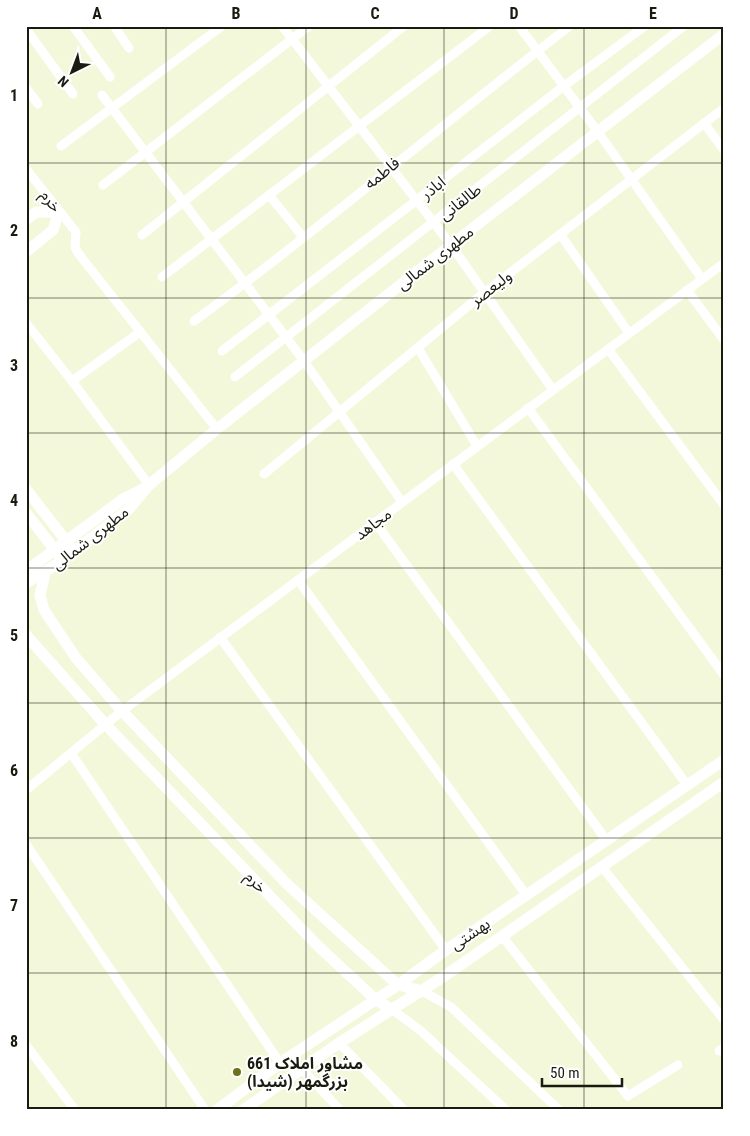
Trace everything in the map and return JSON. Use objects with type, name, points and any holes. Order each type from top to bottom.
[{"type":"street","points":[[73,26],[110,77]]},
{"type":"street","points":[[114,26],[129,48]]},
{"type":"street","points":[[61,146],[222,26]]},
{"type":"street","points":[[282,26],[451,245],[553,390]]},
{"type":"street","points":[[103,185],[309,26]]},
{"type":"street","points":[[142,235],[404,26]]},
{"type":"street","points":[[162,276],[490,26]]},
{"type":"street","points":[[519,26],[598,132],[702,279]]},
{"type":"street","name":"فاطمه","points":[[194,321],[245,283],[570,26]]},
{"type":"street","name":"اباذر","points":[[222,351],[564,86],[645,26]]},
{"type":"street","name":"طالقانی","points":[[235,377],[684,26]]},
{"type":"street","points":[[26,29],[73,94]]},
{"type":"street","name":"مطهری شمالی","points":[[26,583],[63,560],[129,509],[149,486],[217,429],[724,34]]},
{"type":"street","points":[[26,88],[38,104]]},
{"type":"street","points":[[102,95],[304,361],[402,502]]},
{"type":"street","name":"ولیعصر","points":[[264,474],[484,293],[724,108]]},
{"type":"street","points":[[704,123],[724,150]]},
{"type":"street","name":"خرم","points":[[26,169],[76,232],[75,247],[78,253],[140,332]]},
{"type":"street","points":[[269,195],[303,237]]},
{"type":"street","points":[[26,220],[36,212],[59,212],[53,230],[26,252]]},
{"type":"street","points":[[560,234],[629,333]]},
{"type":"street","name":"مجاهد","points":[[26,790],[104,724],[724,263]]},
{"type":"street","points":[[687,290],[724,340]]},
{"type":"street","points":[[26,323],[72,380],[149,486]]},
{"type":"street","points":[[72,380],[140,332],[217,429]]},
{"type":"street","points":[[418,348],[478,446]]},
{"type":"street","points":[[608,349],[724,505]]},
{"type":"street","points":[[528,408],[724,675]]},
{"type":"street","points":[[453,464],[687,785]]},
{"type":"street","name":"مطهری شمالی","points":[[26,571],[123,499],[149,486]]},
{"type":"street","points":[[26,489],[30,503],[75,551]]},
{"type":"street","points":[[26,513],[63,560]]},
{"type":"street","points":[[374,522],[607,841]]},
{"type":"street","name":"خرم","points":[[44,573],[40,595],[44,610],[76,658],[122,711],[287,884],[398,985],[422,991]]},
{"type":"street","points":[[298,580],[527,896]]},
{"type":"street","name":"خرم","points":[[26,635],[104,724],[317,945],[376,1000],[421,1031],[506,1110]]},
{"type":"street","points":[[220,638],[446,950]]},
{"type":"street","points":[[70,752],[280,1063]]},
{"type":"street","name":"بهشتی","points":[[216,1110],[280,1063],[398,985],[446,950],[724,760]]},
{"type":"street","name":"بهشتی","points":[[243,1110],[301,1068],[422,991],[724,782]]},
{"type":"street","points":[[26,844],[205,1110]]},
{"type":"street","points":[[602,867],[724,1020]]},
{"type":"street","points":[[502,936],[628,1096],[678,1065]]},
{"type":"street","points":[[422,991],[451,1008],[559,1110]]},
{"type":"street","points":[[339,1043],[404,1110]]},
{"type":"street","points":[[26,1046],[75,1110]]},
{"type":"street","points":[[301,1068],[340,1110]]},
{"type":"place","name":"مشاور املاک 661 بزرگمهر (شیدا)","points":[[237,1072]]}]
